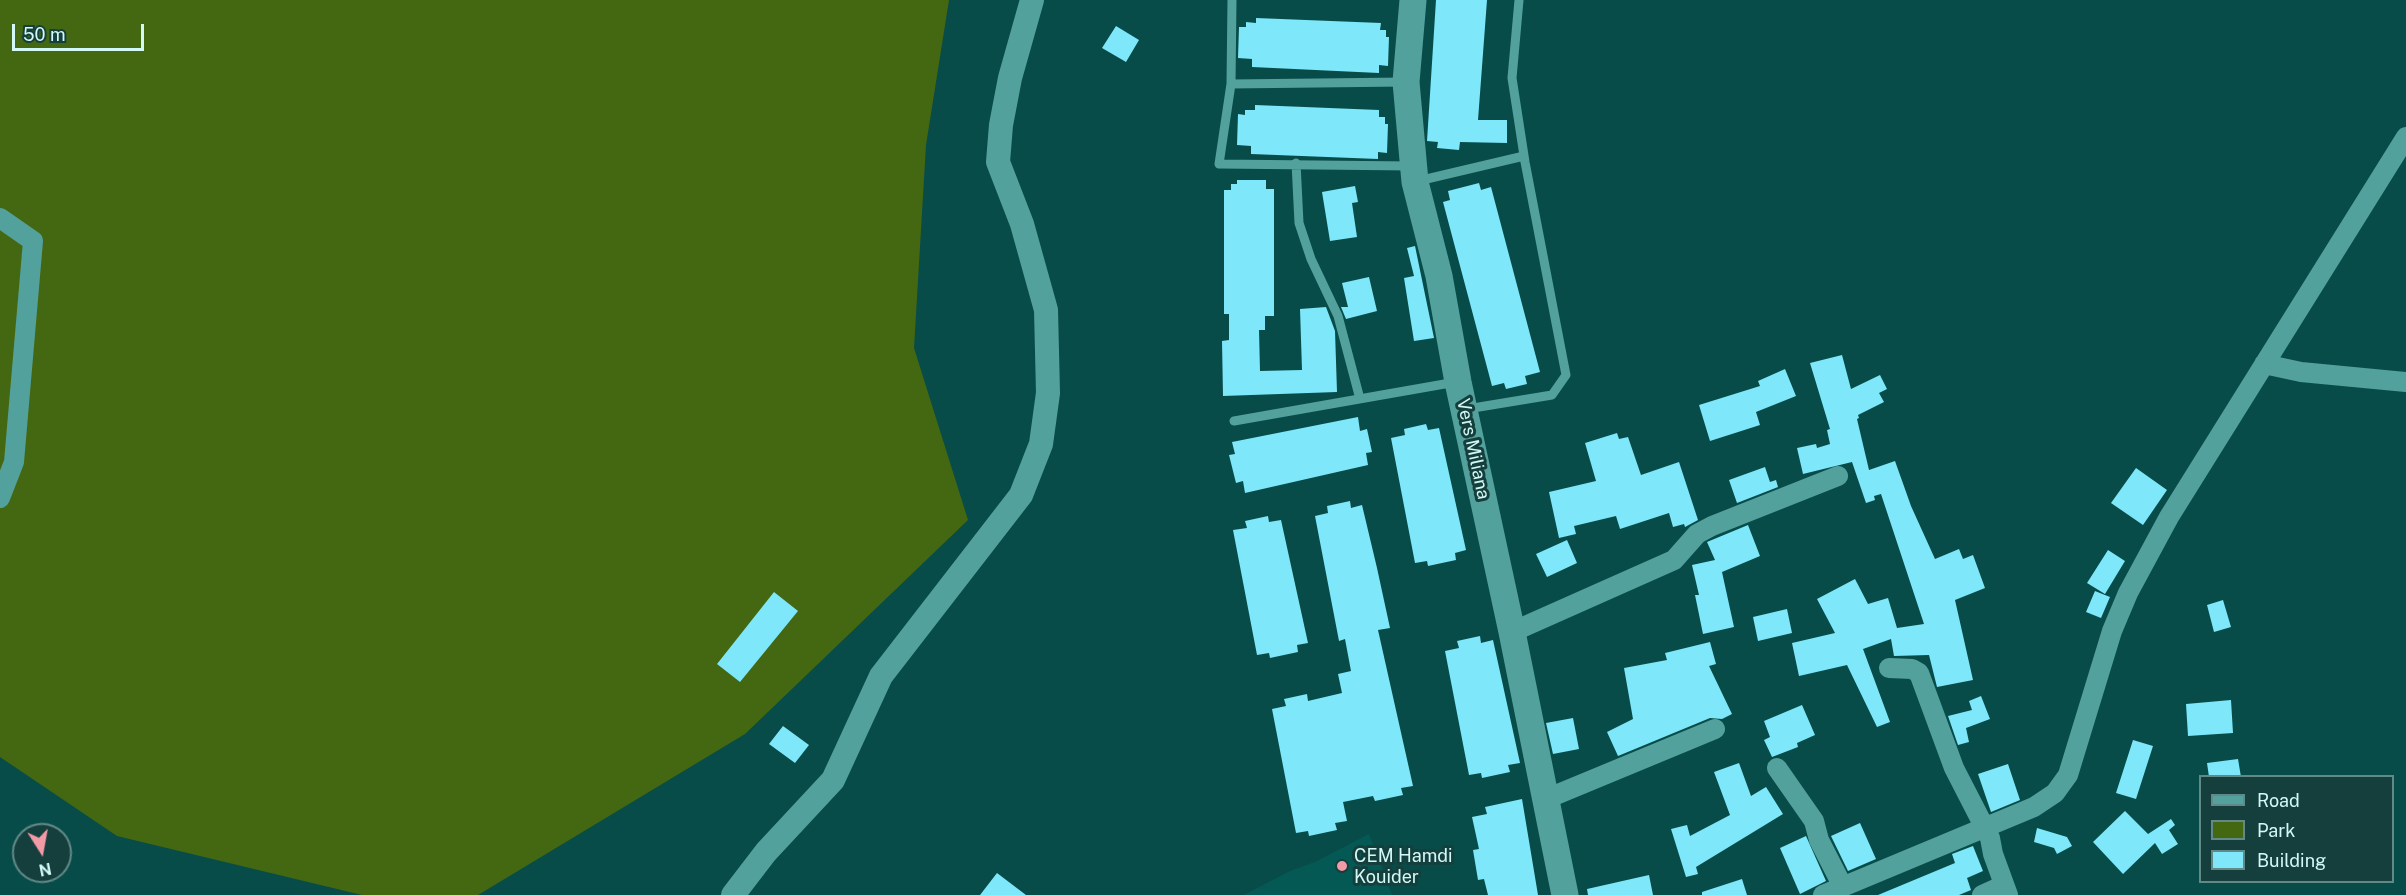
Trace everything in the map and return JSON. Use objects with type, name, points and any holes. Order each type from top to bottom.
[{"type":"main road","name":"Vers Miliana","points":[[1413,0],[1406,82],[1414,174],[1439,276],[1458,382],[1512,632],[1565,895]]},
{"type":"street","points":[[733,895],[766,852],[833,780],[854,740],[881,676],[1021,495],[1041,444],[1048,393],[1046,310],[1022,224],[998,162],[1001,125],[1010,78],[1032,0]]},
{"type":"street","points":[[1823,895],[2034,807],[2055,793],[2068,775],[2112,631],[2128,593],[2169,517],[2406,137]]},
{"type":"street","points":[[0,218],[33,242],[14,462],[0,498]]},
{"type":"street","points":[[2265,364],[2301,372],[2406,382]]},
{"type":"street","points":[[1512,632],[1674,560],[1697,534],[1712,526],[1839,476]]},
{"type":"street","points":[[1889,668],[1912,669],[1919,673],[1954,768],[1990,838],[2006,890],[1982,895]]},
{"type":"street","points":[[1546,799],[1715,729]]},
{"type":"street","points":[[1777,768],[1814,821],[1820,840],[1843,886]]},
{"type":"lane","points":[[1232,0],[1231,84],[1219,164],[1296,163],[1414,174],[1524,156]]},
{"type":"lane","points":[[1465,409],[1552,395],[1566,375],[1524,156],[1512,78],[1519,0]]},
{"type":"lane","points":[[1231,84],[1406,82]]},
{"type":"lane","points":[[1296,163],[1299,223],[1311,259],[1338,315],[1360,399]]},
{"type":"lane","points":[[1234,421],[1458,382]]},
{"type":"shaded area","name":"CEM Hamdi Kouider","points":[[1369,834],[1392,895],[1244,895],[1290,871],[1315,862]]},
{"type":"green space","points":[[0,0],[949,0],[926,145],[914,348],[968,520],[745,734],[478,895],[362,895],[117,836],[0,757]]},
{"type":"building","points":[[1436,0],[1487,0],[1478,120],[1507,120],[1507,143],[1460,142],[1459,150],[1437,148],[1438,142],[1427,141]]},
{"type":"building","points":[[1256,18],[1381,23],[1380,30],[1386,30],[1386,37],[1389,37],[1388,66],[1379,65],[1379,73],[1252,67],[1252,59],[1238,58],[1239,27],[1246,27],[1246,22],[1256,23]]},
{"type":"building","points":[[1116,26],[1139,40],[1126,62],[1102,48]]},
{"type":"building","points":[[1255,105],[1379,110],[1379,117],[1385,117],[1385,124],[1388,124],[1387,153],[1378,152],[1378,159],[1251,154],[1251,146],[1237,145],[1238,114],[1245,115],[1245,110],[1255,110]]},
{"type":"building","points":[[1237,180],[1266,180],[1266,189],[1274,189],[1274,316],[1265,316],[1265,330],[1259,330],[1260,371],[1302,370],[1300,309],[1326,307],[1335,331],[1337,392],[1223,396],[1222,341],[1229,340],[1229,314],[1224,314],[1224,190],[1231,190],[1231,184],[1237,184]]},
{"type":"building","points":[[1479,183],[1481,190],[1491,187],[1540,372],[1525,376],[1527,384],[1506,389],[1504,383],[1492,386],[1443,202],[1450,200],[1448,191]]},
{"type":"building","points":[[1355,186],[1358,202],[1352,203],[1357,237],[1330,241],[1322,192]]},
{"type":"building","points":[[1415,246],[1434,338],[1414,341],[1404,278],[1414,276],[1407,248]]},
{"type":"building","points":[[1369,277],[1377,311],[1346,319],[1341,307],[1348,307],[1342,283]]},
{"type":"building","points":[[1842,355],[1851,389],[1880,375],[1887,389],[1879,393],[1884,402],[1858,415],[1857,419],[1869,470],[1895,461],[1911,506],[1935,559],[1959,549],[1963,559],[1973,555],[1985,588],[1955,600],[1973,680],[1937,687],[1929,655],[1894,656],[1891,639],[1863,649],[1890,722],[1877,727],[1847,665],[1799,676],[1792,643],[1835,633],[1817,599],[1855,579],[1868,604],[1888,598],[1897,628],[1924,624],[1881,494],[1874,496],[1875,500],[1866,503],[1852,462],[1803,474],[1797,448],[1816,444],[1817,448],[1830,444],[1827,430],[1830,429],[1810,363]]},
{"type":"building","points":[[1785,369],[1796,396],[1756,412],[1760,425],[1710,441],[1699,405],[1760,386],[1758,381]]},
{"type":"building","points":[[1358,417],[1360,431],[1367,429],[1372,452],[1366,453],[1368,465],[1245,493],[1243,481],[1236,483],[1229,455],[1235,454],[1232,442]]},
{"type":"building","points":[[1426,424],[1428,430],[1439,428],[1466,550],[1455,553],[1456,560],[1428,566],[1427,561],[1415,563],[1391,438],[1405,435],[1404,429]]},
{"type":"building","points":[[1617,433],[1619,439],[1628,437],[1641,475],[1679,462],[1698,520],[1685,527],[1684,524],[1673,527],[1669,513],[1620,529],[1616,516],[1574,526],[1576,534],[1559,538],[1549,492],[1596,481],[1585,443]]},
{"type":"building","points":[[1765,467],[1770,482],[1776,480],[1778,487],[1737,503],[1729,480]]},
{"type":"building","points":[[2136,468],[2167,490],[2143,525],[2111,503]]},
{"type":"building","points":[[1350,501],[1351,508],[1362,505],[1377,568],[1390,628],[1378,630],[1413,786],[1401,788],[1403,795],[1375,801],[1373,796],[1343,802],[1347,821],[1335,823],[1337,830],[1309,836],[1308,831],[1296,833],[1272,709],[1286,706],[1284,699],[1307,694],[1308,701],[1342,693],[1338,674],[1351,671],[1345,639],[1339,641],[1315,516],[1328,513],[1327,506]]},
{"type":"building","points":[[1268,516],[1269,522],[1281,520],[1308,643],[1297,645],[1298,652],[1270,658],[1269,653],[1257,655],[1233,530],[1247,528],[1245,521]]},
{"type":"building","points":[[1748,525],[1760,556],[1722,572],[1734,627],[1703,634],[1695,595],[1699,595],[1692,565],[1715,560],[1707,542]]},
{"type":"building","points":[[1567,540],[1577,563],[1547,577],[1536,554]]},
{"type":"building","points":[[2108,550],[2125,561],[2105,594],[2087,583]]},
{"type":"building","points":[[2095,591],[2110,597],[2101,618],[2086,612]]},
{"type":"building","points":[[774,592],[798,611],[740,682],[717,664]]},
{"type":"building","points":[[2223,600],[2231,627],[2214,632],[2207,605]]},
{"type":"building","points":[[1787,609],[1792,633],[1758,641],[1753,617]]},
{"type":"building","points":[[1480,636],[1481,643],[1493,640],[1520,763],[1508,765],[1510,772],[1482,778],[1481,773],[1469,775],[1445,651],[1459,648],[1457,641]]},
{"type":"building","points":[[1710,642],[1716,664],[1709,666],[1732,714],[1722,719],[1710,718],[1618,756],[1607,732],[1633,719],[1624,668],[1667,660],[1665,653]]},
{"type":"building","points":[[1981,696],[1990,719],[1966,728],[1969,742],[1958,745],[1948,716],[1972,710],[1969,701]]},
{"type":"building","points":[[2231,700],[2233,733],[2188,736],[2186,704]]},
{"type":"building","points":[[1802,705],[1815,735],[1797,743],[1798,747],[1772,757],[1764,740],[1770,737],[1764,721]]},
{"type":"building","points":[[1573,718],[1579,749],[1553,754],[1546,723]]},
{"type":"building","points":[[783,726],[809,745],[795,763],[769,744]]},
{"type":"building","points":[[2133,740],[2153,746],[2136,799],[2116,793]]},
{"type":"building","points":[[2238,759],[2241,775],[2209,775],[2207,763]]},
{"type":"building","points":[[1739,763],[1751,796],[1766,787],[1783,814],[1696,867],[1698,874],[1686,877],[1671,829],[1687,825],[1690,836],[1730,815],[1714,772]]},
{"type":"building","points":[[2008,764],[2020,800],[1991,812],[1978,774]]},
{"type":"building","points":[[1522,799],[1538,895],[1488,895],[1484,879],[1478,880],[1473,850],[1479,849],[1472,817],[1487,814],[1485,807]]},
{"type":"building","points":[[2125,811],[2148,834],[2171,819],[2175,825],[2169,830],[2178,844],[2162,854],[2155,843],[2123,874],[2093,842]]},
{"type":"building","points":[[1860,823],[1876,859],[1848,871],[1831,836]]},
{"type":"building","points":[[2037,828],[2067,837],[2072,846],[2057,854],[2054,848],[2034,842]]},
{"type":"building","points":[[1806,836],[1826,881],[1800,894],[1780,848]]},
{"type":"building","points":[[1973,846],[1983,871],[1967,878],[1971,890],[1959,895],[1878,895],[1955,863],[1952,854]]},
{"type":"building","points":[[997,873],[1026,895],[980,895]]},
{"type":"building","points":[[1649,875],[1653,895],[1588,895],[1587,889]]},
{"type":"building","points":[[1742,879],[1747,895],[1702,895],[1702,892]]},
{"type":"place","name":"CEM Hamdi Kouider","points":[[1342,866]]}]
